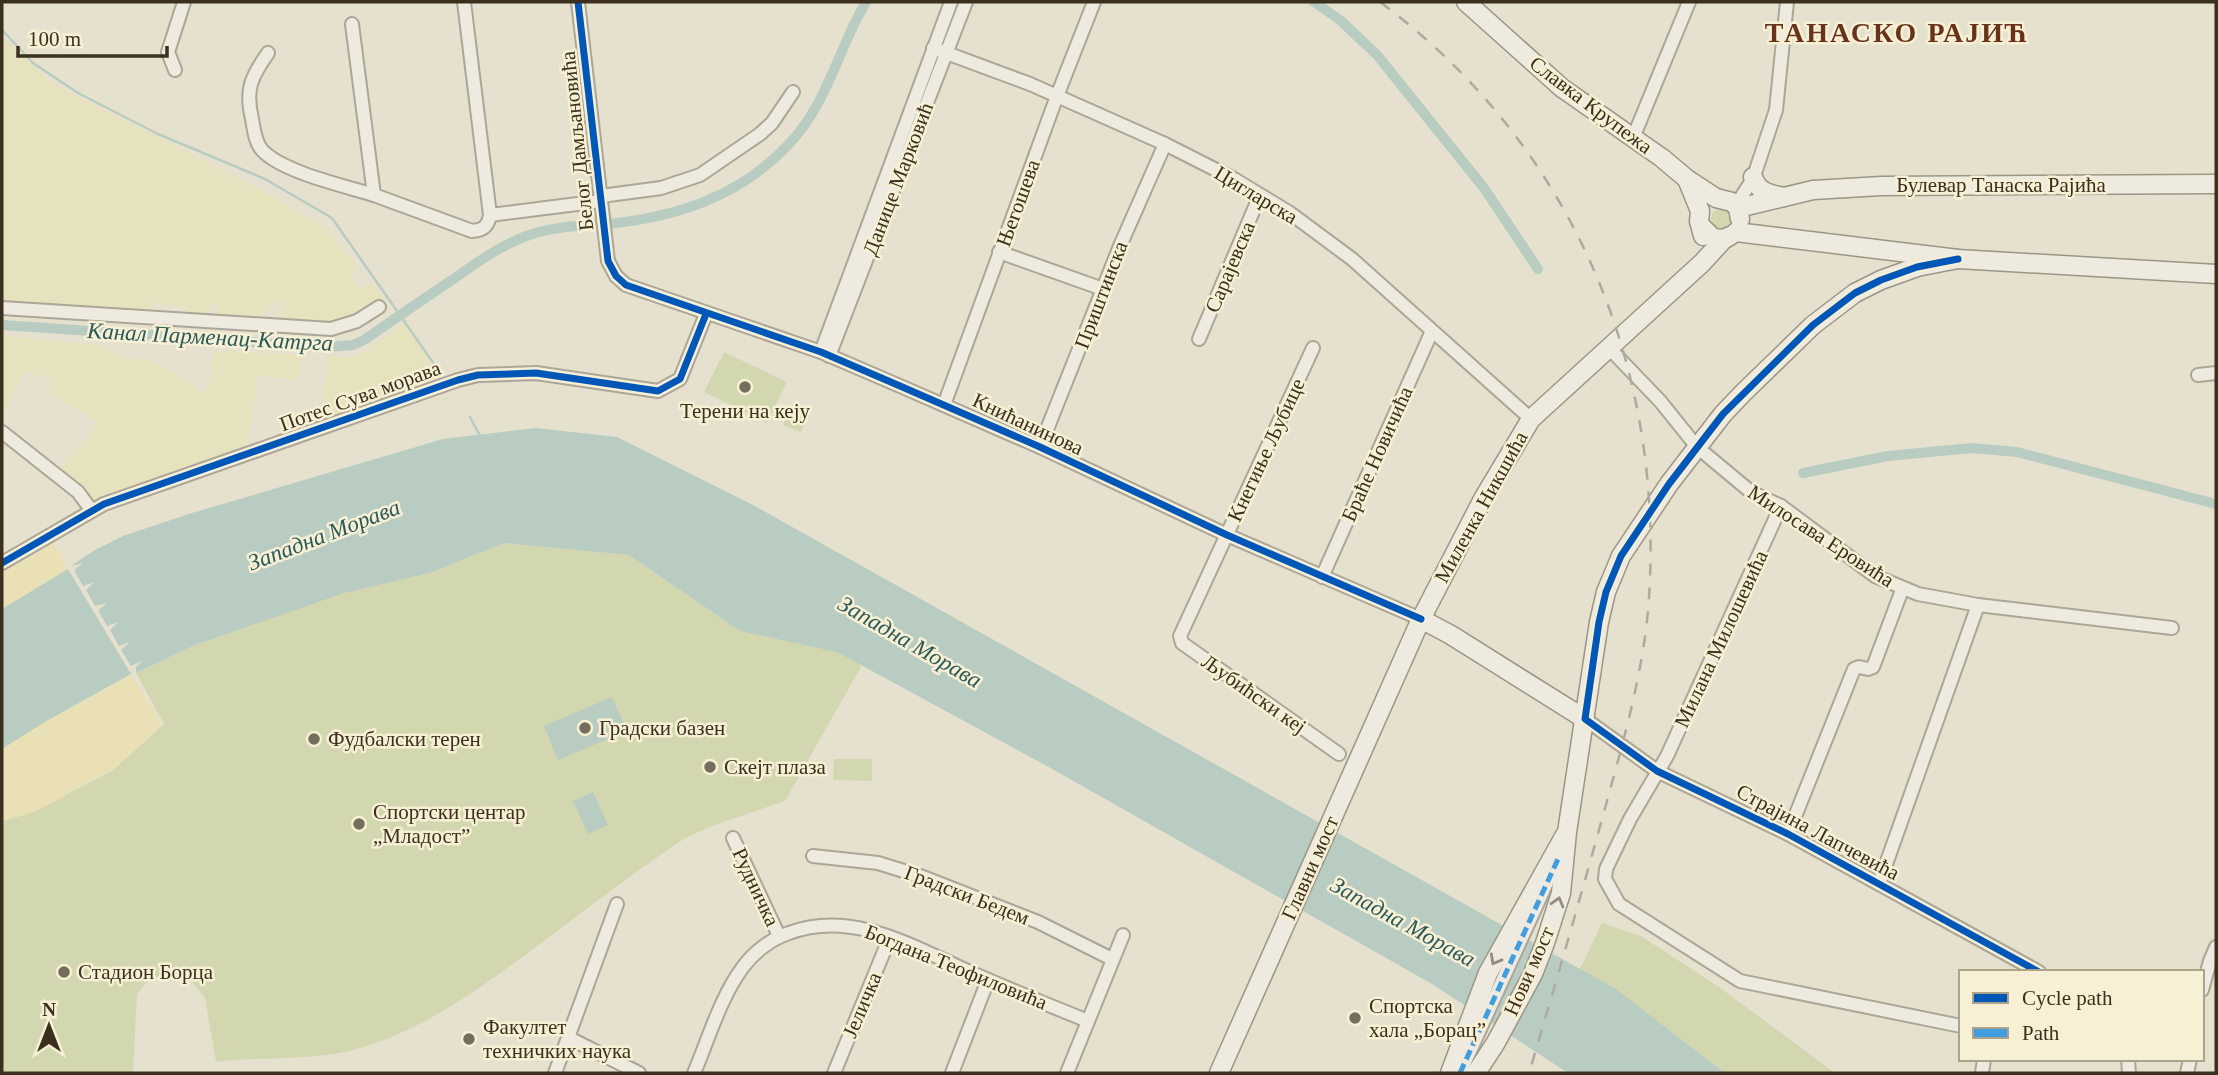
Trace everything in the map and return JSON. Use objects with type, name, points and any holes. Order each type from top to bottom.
[{"type":"main road","name":"Славка Крупежа","points":[[1466,2],[1549,78],[1687,179],[1716,198],[1727,199],[1735,222]]},
{"type":"main road","points":[[1754,177],[1758,188],[1764,192],[1788,198]]},
{"type":"main road","points":[[1687,179],[1708,235],[1735,222],[1876,250],[1958,259],[2216,274]]},
{"type":"main road","name":"Булевар Танаска Рајића","points":[[1735,222],[1813,190],[1881,186],[2216,184]]},
{"type":"main road","points":[[1702,263],[1704,246],[1701,219],[1710,201],[1716,198]]},
{"type":"main road","name":"Миленка Никшића","points":[[1355,768],[1421,620],[1483,499],[1531,418],[1702,263],[1735,222]]},
{"type":"main road","points":[[1876,250],[1886,263],[1886,272],[1881,280]]},
{"type":"main road","points":[[1558,859],[1567,832],[1606,592],[1621,556],[1669,484],[1730,407],[1813,325],[1855,293],[1881,280],[1917,267],[1958,259]]},
{"type":"main road","name":"Страјина Лапчевића","points":[[1421,620],[1462,642],[1585,719]]},
{"type":"main road","name":"Главни мост","points":[[1219,1073],[1355,768]]},
{"type":"main road","name":"Нови мост","points":[[1450,1073],[1488,973],[1558,859]]},
{"type":"main road","name":"Нови мост","points":[[1476,1073],[1533,974],[1545,943],[1561,893],[1558,859]]},
{"type":"street","points":[[268,53],[255,71],[248,91],[255,137],[261,148],[272,158],[298,171],[378,196],[472,231],[484,228],[489,223],[490,215],[464,2]]},
{"type":"street","name":"Белог Дамљановића","points":[[578,2],[608,261],[616,276]]},
{"type":"street","name":"Данице Марковић","points":[[825,354],[951,2]]},
{"type":"street","name":"Данице Марковић","points":[[825,354],[966,2]]},
{"type":"street","name":"Његошева","points":[[944,405],[1056,96],[1094,2]]},
{"type":"street","points":[[1633,138],[1689,2]]},
{"type":"street","points":[[1735,222],[1754,177],[1776,110],[1787,2]]},
{"type":"street","points":[[175,70],[168,52],[183,4]]},
{"type":"street","points":[[352,24],[378,196]]},
{"type":"street","name":"Цигларска","points":[[933,48],[1056,96],[1165,144],[1290,213],[1352,259],[1531,418]]},
{"type":"street","name":"Белог Дамљановића","points":[[601,199],[661,188],[700,175],[761,134],[793,92]]},
{"type":"street","name":"Приштинска","points":[[1040,447],[1165,144]]},
{"type":"street","name":"Сарајевска","points":[[1199,339],[1260,195]]},
{"type":"street","points":[[490,215],[601,199]]},
{"type":"street","points":[[999,252],[1103,289]]},
{"type":"street","name":"Книћанинова","points":[[616,276],[626,285],[825,354],[1040,447],[1227,535],[1421,620]]},
{"type":"street","points":[[2,308],[331,329],[357,321],[379,307]]},
{"type":"street","name":"Потес Сува морава","points":[[2,563],[117,499],[453,381],[478,375],[536,373],[658,391],[680,379],[706,314]]},
{"type":"street","name":"Браће Новичића","points":[[1322,577],[1432,331]]},
{"type":"street","name":"Кнегиње Љубице","points":[[1181,629],[1313,348]]},
{"type":"street","name":"Милосава Еровића","points":[[1609,348],[1660,401],[1698,447],[1751,492],[1781,506],[1875,576],[1902,590],[1978,605],[2172,628]]},
{"type":"street","points":[[2198,375],[2216,373]]},
{"type":"street","points":[[2,432],[78,492],[92,511]]},
{"type":"street","name":"Милана Милошевића","points":[[1781,506],[1667,755],[1630,819],[1606,869],[1605,880],[1619,904],[1740,981],[1959,1026]]},
{"type":"street","points":[[1788,834],[1854,669],[1873,667],[1902,590]]},
{"type":"street","points":[[1879,884],[1978,605]]},
{"type":"street","name":"Љубићски кеј","points":[[1181,629],[1182,643],[1339,754]]},
{"type":"street","name":"Страјина Лапчевића","points":[[1585,719],[1657,771],[1788,834],[2035,970]]},
{"type":"street","name":"Рудничка","points":[[733,838],[779,936]]},
{"type":"street","name":"Градски Бедем","points":[[813,856],[878,863],[923,877],[1038,922],[1112,959]]},
{"type":"street","points":[[1460,1073],[1558,859]]},
{"type":"street","points":[[555,1073],[617,904]]},
{"type":"street","name":"Богдана Теофиловића","points":[[694,1073],[732,984],[743,966],[756,952],[779,936],[822,925],[868,929],[891,937],[1088,1021]]},
{"type":"street","points":[[1067,1073],[1124,935]]},
{"type":"street","name":"Јеличка","points":[[834,1073],[891,937]]},
{"type":"street","points":[[2206,981],[2216,947]]},
{"type":"street","points":[[952,1073],[988,980]]},
{"type":"street","points":[[569,1038],[639,1073]]},
{"type":"shaded area","points":[[2,36],[51,83],[263,191],[321,225],[357,265],[350,279],[361,289],[373,284],[389,306],[354,331],[330,336],[278,334],[283,299],[273,302],[251,329],[213,326],[219,306],[212,303],[195,326],[186,309],[157,301],[149,320],[65,318],[2,311]]},
{"type":"shaded area","points":[[407,322],[441,374],[441,380],[323,421],[327,356],[348,358],[364,351]]},
{"type":"shaded area","points":[[2,335],[103,346],[126,358],[154,361],[204,393],[211,379],[214,352],[303,355],[297,380],[258,375],[248,447],[95,503],[65,478],[62,467],[99,423],[49,392],[52,379],[25,372],[2,416]]},
{"type":"green space","points":[[1717,208],[1725,208],[1731,218],[1725,228],[1717,228],[1711,222],[1711,214]]},
{"type":"green space","name":"Терени на кеју","points":[[724,352],[787,382],[767,423],[704,392]]},
{"type":"green space","points":[[790,408],[808,415],[801,432],[783,425]]},
{"type":"green space","name":"Спортски центар „Младост”","points":[[504,543],[629,555],[740,631],[837,651],[862,665],[785,801],[709,827],[684,839],[470,994],[430,1019],[364,1047],[309,1057],[216,1062],[205,998],[192,982],[152,976],[137,994],[133,1073],[2,1073],[2,821],[34,812],[113,770],[164,724],[136,673],[195,645],[344,592],[430,573]]},
{"type":"green space","points":[[834,759],[872,759],[872,781],[833,780]]},
{"type":"green space","points":[[1602,923],[1641,936],[1719,987],[1835,1073],[1725,1073],[1617,990],[1580,969]]},
{"type":"sand","points":[[54,543],[68,569],[2,609],[2,573]]},
{"type":"sand","points":[[131,674],[162,726],[113,769],[34,812],[2,821],[2,749]]},
{"type":"water","name":"Западна Морава","points":[[536,428],[617,437],[753,505],[1616,989],[1725,1073],[1568,1073],[1432,984],[1047,766],[837,652],[740,631],[629,555],[504,543],[430,573],[344,593],[195,645],[136,673],[136,667],[142,661],[131,666],[121,650],[130,642],[119,646],[110,630],[118,622],[107,626],[98,610],[107,603],[95,606],[86,590],[94,582],[83,586],[74,570],[83,563],[71,566],[123,536],[192,513],[443,439]]},
{"type":"water","points":[[68,569],[131,674],[2,749],[2,609]]},
{"type":"water","name":"Градски базен","points":[[612,697],[627,731],[558,760],[544,726]]},
{"type":"water","points":[[593,792],[608,825],[588,834],[573,801]]},
{"type":"waterway","name":"Канал Парменац-Катрга","points":[[2,325],[328,347],[353,345],[487,256],[524,237],[555,229],[633,221],[682,210],[727,191],[749,178],[788,145],[813,112],[866,2]]},
{"type":"waterway","name":"Канал Парменац-Катрга","points":[[1314,2],[1340,20],[1377,55],[1484,188],[1538,269]]},
{"type":"waterway","points":[[2,30],[33,63],[78,93],[158,134],[265,179],[332,218],[441,374]]},
{"type":"waterway","points":[[470,417],[480,436]]},
{"type":"waterway","name":"Канал Парменац-Катрга","points":[[1803,473],[1888,456],[1972,448],[2017,452],[2216,504]]},
{"type":"railway","points":[[1380,2],[1448,60],[1507,124],[1555,195],[1594,271],[1623,351],[1642,435],[1650,522],[1648,611],[1641,659],[1632,707],[1613,778],[1529,1073]]},
{"type":"marked path","points":[[1460,1073],[1558,859]]},
{"type":"cycle path","points":[[578,2],[608,261],[616,276],[626,285],[821,352],[1040,447],[1227,535],[1421,619]]},
{"type":"cycle path","points":[[1958,259],[1917,267],[1855,293],[1813,325],[1723,414],[1669,484],[1621,556],[1606,592],[1599,622],[1585,719],[1657,771],[1788,834],[2035,970]]},
{"type":"cycle path","points":[[2,563],[104,504],[458,380],[478,375],[536,373],[658,391],[680,379],[706,314]]},
{"type":"place","name":"Терени на кеју","points":[[745,387]]},
{"type":"place","name":"Градски базен","points":[[585,728]]},
{"type":"place","name":"Фудбалски терен","points":[[314,739]]},
{"type":"place","name":"Скејт плаза","points":[[710,767]]},
{"type":"place","name":"Спортски центар „Младост”","points":[[359,824]]},
{"type":"place","name":"Стадион Борца","points":[[64,972]]},
{"type":"place","name":"Спортска хала „Борац”","points":[[1355,1018]]},
{"type":"place","name":"Факултет техничких наука","points":[[469,1039]]},
{"type":"district","name":"ТАНАСКО РАЈИЋ","points":[[1897,32]]}]
